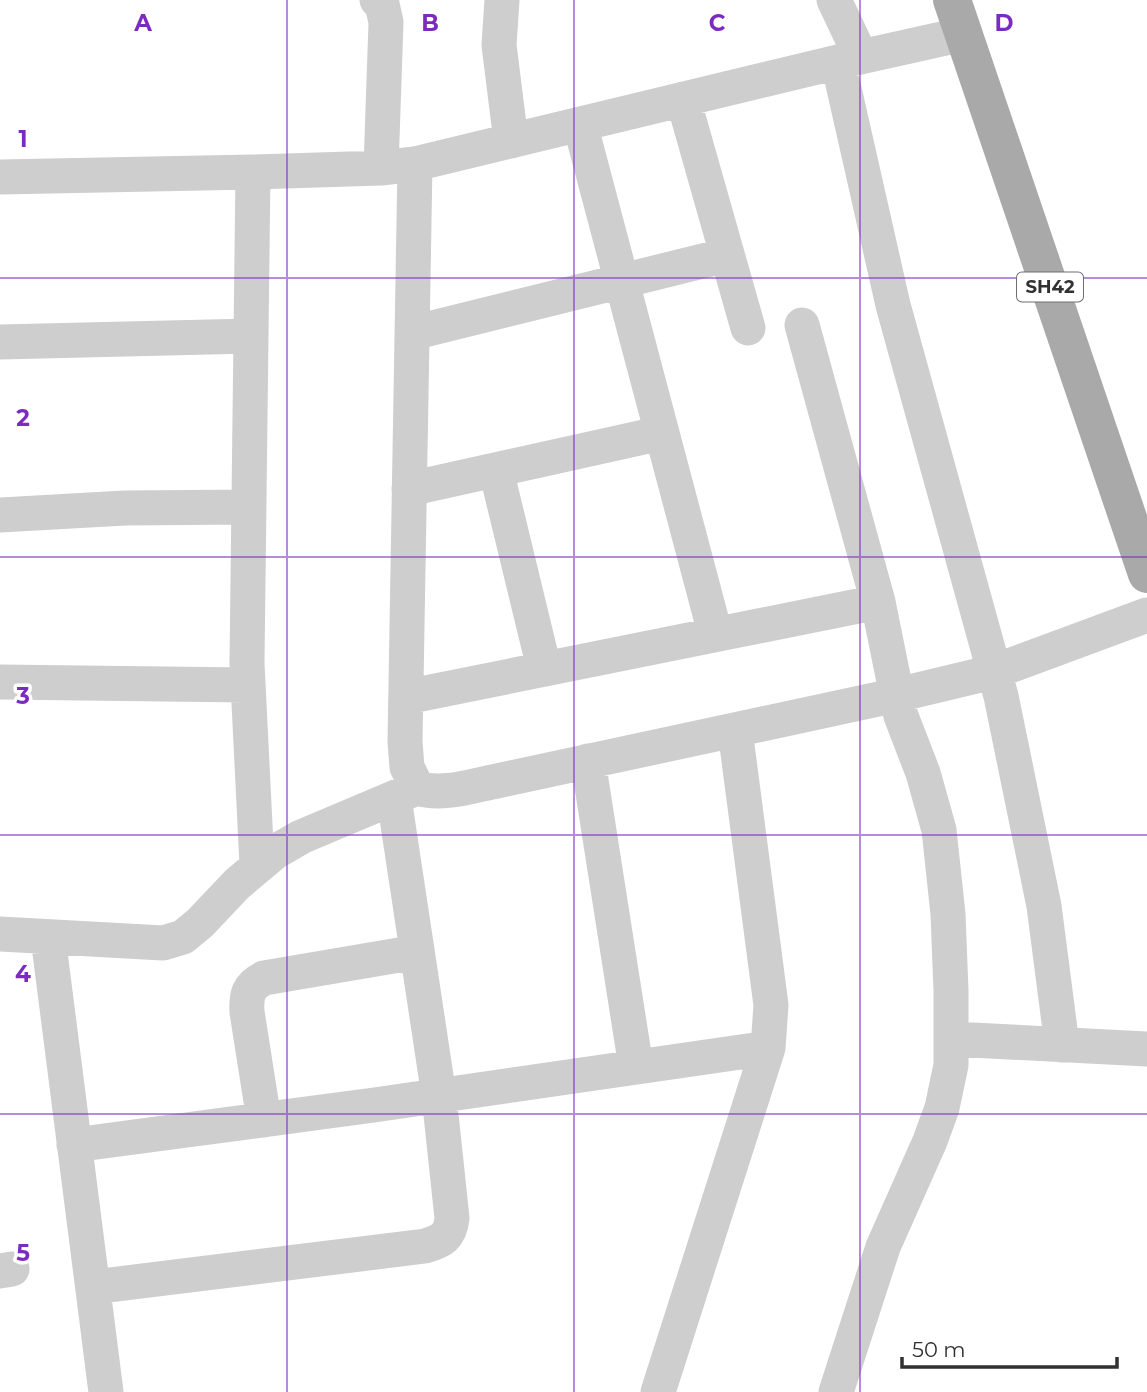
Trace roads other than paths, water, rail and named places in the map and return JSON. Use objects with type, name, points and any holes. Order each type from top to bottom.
[{"type":"main road","name":"SH42","points":[[958,17],[1147,574]]},
{"type":"street","points":[[377,0],[382,4],[386,22],[381,168]]},
{"type":"street","points":[[502,0],[499,45],[511,141]]},
{"type":"street","points":[[834,0],[850,59],[893,305],[1001,696],[1044,906],[1062,1045]]},
{"type":"street","points":[[0,177],[381,168],[415,163],[850,59],[958,17]]},
{"type":"street","points":[[683,99],[748,328]]},
{"type":"street","points":[[580,124],[715,634]]},
{"type":"street","points":[[93,1287],[425,1246],[446,1238],[450,1230],[452,1218],[439,1096],[417,952],[406,793],[415,163]]},
{"type":"street","points":[[253,172],[247,685],[257,865]]},
{"type":"street","points":[[412,333],[727,255]]},
{"type":"street","points":[[802,325],[878,603],[901,716],[930,796],[939,830],[948,914],[952,1039],[951,1065],[942,1108],[883,1247],[836,1392]]},
{"type":"street","points":[[0,342],[251,336]]},
{"type":"street","points":[[410,489],[662,433]]},
{"type":"street","points":[[496,470],[544,668]]},
{"type":"street","points":[[0,515],[125,508],[249,507]]},
{"type":"street","points":[[406,697],[878,603]]},
{"type":"street","points":[[0,934],[163,943],[183,937],[257,865],[301,837],[406,793],[441,792],[897,695],[993,671],[1147,615]]},
{"type":"street","points":[[0,682],[247,685]]},
{"type":"street","points":[[658,1392],[768,1048],[771,1005],[735,730]]},
{"type":"street","points":[[588,761],[636,1067]]},
{"type":"street","points":[[48,937],[106,1392]]},
{"type":"street","points":[[264,1120],[247,1012],[248,990],[254,983],[264,978],[417,952]]},
{"type":"street","points":[[952,1039],[1147,1049]]},
{"type":"street","points":[[74,1145],[768,1048]]}]
